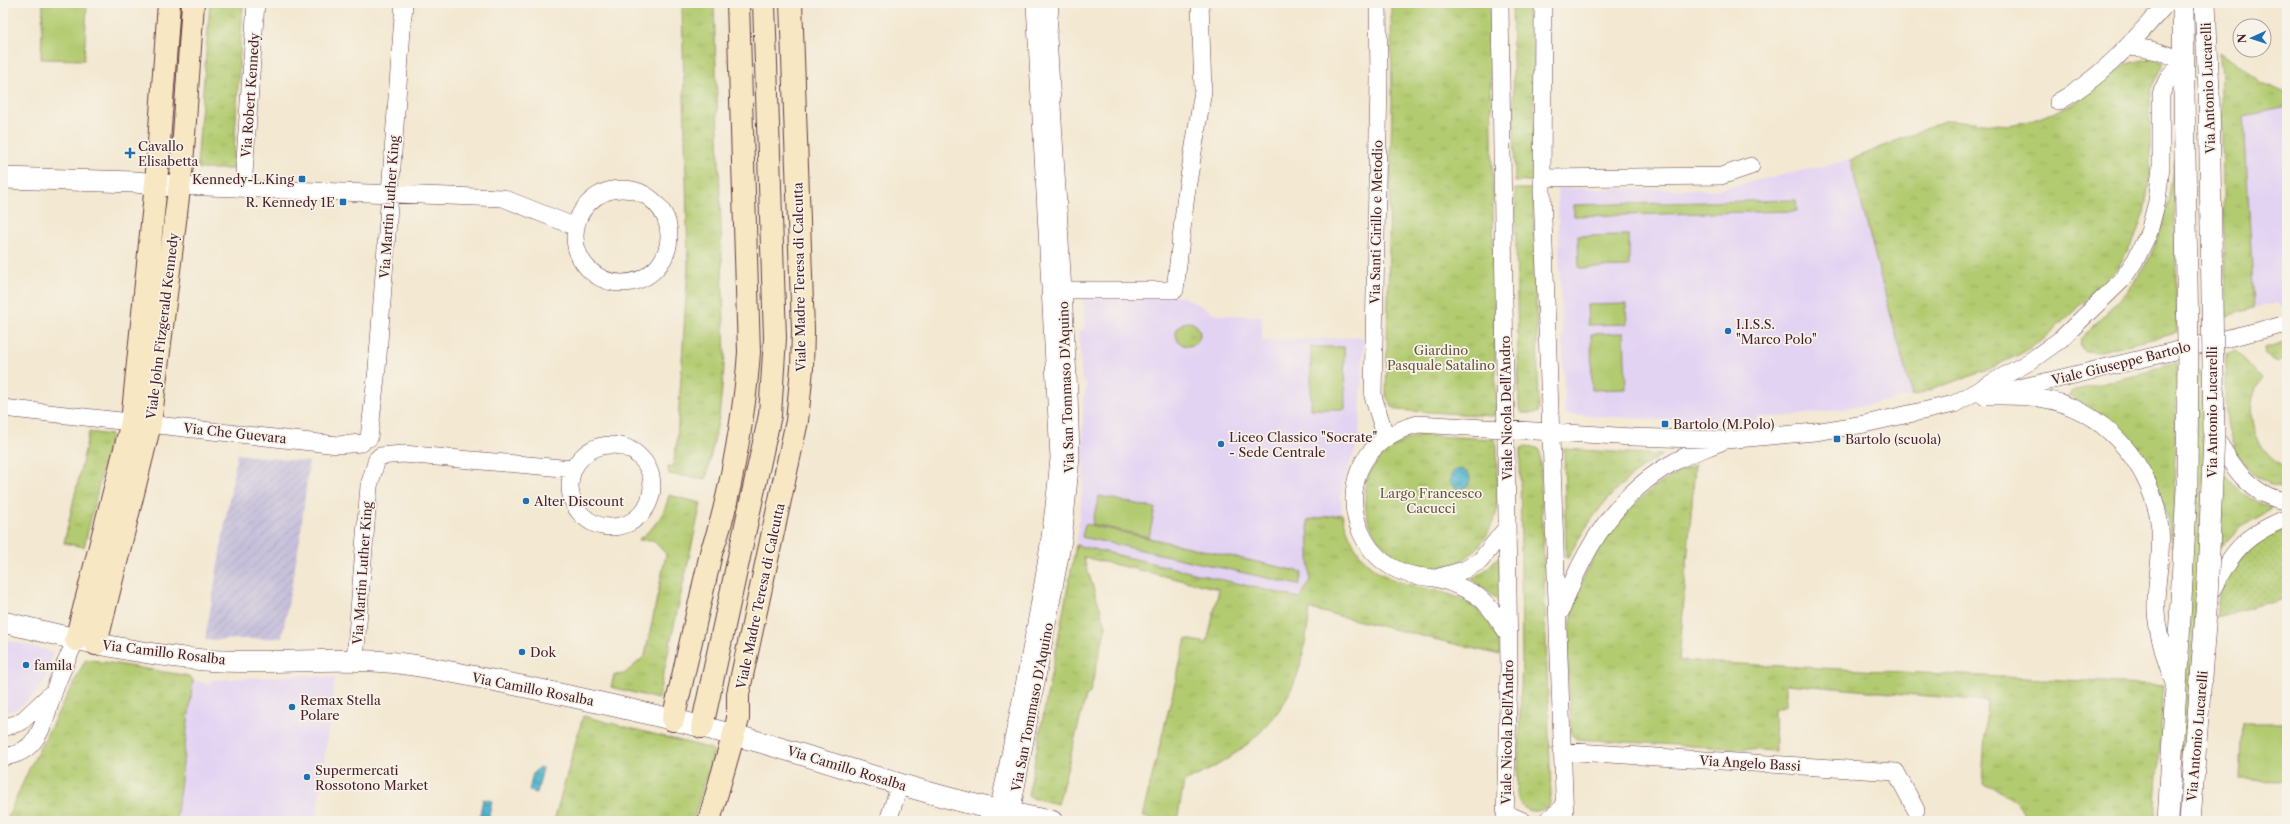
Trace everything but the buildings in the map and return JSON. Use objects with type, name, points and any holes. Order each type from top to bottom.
[{"type":"main road","name":"Viale John Fitzgerald Kennedy","points":[[141,423],[169,3]]},
{"type":"main road","name":"Viale John Fitzgerald Kennedy","points":[[86,642],[141,423],[178,186],[193,3]]},
{"type":"main road","points":[[673,720],[712,548],[719,532],[738,446],[746,397],[749,352],[738,3]]},
{"type":"main road","name":"Viale Madre Teresa di Calcutta","points":[[702,727],[761,462],[773,392],[775,338],[764,3]]},
{"type":"main road","name":"Viale Madre Teresa di Calcutta","points":[[709,821],[738,719],[738,694],[797,421],[802,368],[803,322],[792,3]]},
{"type":"main road","points":[[712,548],[721,568],[734,584]]},
{"type":"street","name":"Via Robert Kennedy","points":[[243,188],[256,3]]},
{"type":"street","name":"Via Martin Luther King","points":[[355,660],[372,449],[389,193],[404,3]]},
{"type":"street","name":"Via San Tommaso D'Aquino","points":[[1013,769],[1054,516],[1059,458],[1034,3]]},
{"type":"street","name":"Via San Tommaso D'Aquino","points":[[1004,813],[1063,540],[1069,497],[1071,450],[1048,36],[1050,3]]},
{"type":"street","points":[[1063,290],[1175,290],[1186,195],[1203,92],[1200,3]]},
{"type":"street","name":"Via Santi Cirillo e Metodio","points":[[1378,3],[1379,88],[1373,396],[1386,438]]},
{"type":"street","name":"Viale Nicola Dell'Andro","points":[[1500,3],[1509,635],[1505,817],[1523,821]]},
{"type":"street","points":[[1542,3],[1542,178],[1564,814],[1546,821]]},
{"type":"street","points":[[2058,102],[2081,89],[2127,47],[2167,3]]},
{"type":"street","name":"Via Antonio Lucarelli","points":[[2168,821],[2187,480],[2188,342],[2183,3]]},
{"type":"street","name":"Via Antonio Lucarelli","points":[[2190,821],[2205,641],[2214,436],[2209,92],[2205,3]]},
{"type":"street","points":[[1509,635],[1486,603],[1470,591],[1436,578],[1418,577],[1391,567],[1376,556],[1359,531],[1354,515],[1356,480],[1362,464],[1371,451],[1397,431],[1418,424],[1726,440],[1815,432],[1864,424],[1954,404],[2029,362],[2060,339],[2103,301],[2122,280],[2136,259],[2149,232],[2157,201],[2161,168],[2161,94],[2169,76],[2184,62],[2167,53],[2149,48],[2127,47]]},
{"type":"street","points":[[1542,178],[1721,176],[1750,166]]},
{"type":"street","points":[[3,178],[503,198],[576,227]]},
{"type":"street","points":[[618,188],[627,188],[646,194],[658,205],[664,214],[669,230],[669,240],[665,256],[659,266],[647,276],[628,282],[605,280],[591,271],[584,263],[577,248],[576,227],[586,206],[592,200],[602,193],[618,188]]},
{"type":"street","name":"Viale Giuseppe Bartolo","points":[[1954,404],[2285,325]]},
{"type":"street","points":[[1985,396],[2039,398],[2077,410],[2100,422],[2123,445],[2137,463],[2150,490],[2160,528],[2161,554],[2156,609],[2167,666],[2176,688]]},
{"type":"street","name":"Via Che Guevara","points":[[3,408],[338,445],[403,454],[573,469]]},
{"type":"street","points":[[2214,436],[2234,469],[2251,486],[2272,498],[2287,501]]},
{"type":"street","points":[[1558,621],[1571,582],[1587,551],[1610,516],[1631,492],[1644,481],[1677,460],[1726,440]]},
{"type":"street","points":[[614,445],[628,449],[638,455],[647,466],[652,480],[649,503],[643,513],[628,524],[617,528],[596,526],[580,515],[572,500],[569,486],[573,469],[581,458],[589,451],[602,446],[614,445]]},
{"type":"street","points":[[2207,599],[2237,548],[2251,535],[2287,518]]},
{"type":"street","points":[[1436,578],[1464,570],[1480,561],[1508,527]]},
{"type":"street","name":"Via Camillo Rosalba","points":[[3,622],[86,642],[204,660],[355,660],[393,662],[421,667],[578,698],[702,727],[1004,813],[1052,821]]},
{"type":"street","points":[[3,728],[21,722],[54,691],[86,642]]},
{"type":"street","points":[[3,757],[16,755],[24,751],[37,737],[49,709],[54,691]]},
{"type":"street","name":"Via Angelo Bassi","points":[[1561,751],[1896,772],[1916,810]]},
{"type":"street","points":[[888,821],[900,784]]},
{"type":"shaded area","points":[[2287,107],[2287,306],[2282,307],[2277,303],[2254,308],[2244,115]]},
{"type":"shaded area","name":"I.I.S.S. \"Marco Polo\"","points":[[1850,160],[1912,396],[1845,409],[1790,416],[1757,417],[1757,420],[1682,421],[1565,414],[1557,188],[1715,190]]},
{"type":"shaded area","name":"Liceo Classico \"Socrate\" - Sede Centrale","points":[[1181,296],[1218,315],[1262,316],[1262,341],[1364,337],[1359,440],[1344,479],[1341,497],[1342,514],[1308,520],[1310,583],[1299,598],[1076,545],[1083,486],[1083,401],[1087,383],[1082,381],[1079,330],[1085,329],[1083,297]]},
{"type":"shaded area","points":[[237,454],[309,462],[300,539],[282,638],[205,640]]},
{"type":"shaded area","name":"famila","points":[[3,639],[53,652],[46,679],[38,691],[19,707],[3,714]]},
{"type":"shaded area","points":[[306,675],[335,678],[316,821],[176,821],[193,680],[210,684],[211,680]]},
{"type":"green space","points":[[43,3],[87,3],[84,60],[41,59]]},
{"type":"green space","points":[[210,3],[243,3],[233,169],[199,169],[197,166]]},
{"type":"green space","points":[[682,3],[714,3],[725,357],[719,417],[706,479],[669,474],[668,467],[673,468],[677,440],[688,266]]},
{"type":"green space","name":"Giardino Pasquale Satalino","points":[[1391,3],[1490,3],[1496,411],[1493,416],[1397,410],[1392,406],[1386,396],[1392,101]]},
{"type":"green space","points":[[1512,3],[1535,3],[1533,181],[1515,182]]},
{"type":"green space","points":[[2220,52],[2263,83],[2287,94],[2287,107],[2244,116],[2254,308],[2226,316]]},
{"type":"green space","points":[[2152,58],[2163,63],[2150,91],[2150,176],[2144,213],[2133,242],[2115,272],[2044,339],[2022,353],[1985,371],[1912,396],[1850,160],[1947,120],[2009,125],[2031,121],[2055,112],[2079,100],[2126,64]]},
{"type":"green space","points":[[2174,161],[2177,333],[2097,352],[2086,351],[2080,347],[2081,339],[2109,311],[2137,278],[2154,248],[2165,215]]},
{"type":"green space","points":[[1515,189],[1533,189],[1538,413],[1522,413],[1519,408]]},
{"type":"green space","points":[[1796,200],[1797,211],[1574,216],[1574,205]]},
{"type":"green space","points":[[1629,235],[1629,267],[1579,268],[1578,236]]},
{"type":"green space","points":[[1626,304],[1627,324],[1588,325],[1587,305]]},
{"type":"green space","points":[[1188,322],[1193,323],[1199,329],[1199,339],[1193,345],[1188,346],[1183,345],[1177,339],[1176,334],[1177,329],[1183,323]]},
{"type":"green space","points":[[1624,333],[1626,389],[1592,390],[1591,334]]},
{"type":"green space","points":[[2287,341],[2287,356],[2277,362],[2265,355],[2264,348]]},
{"type":"green space","points":[[1311,347],[1344,347],[1345,409],[1311,409]]},
{"type":"green space","points":[[2235,350],[2262,378],[2255,390],[2252,403],[2254,429],[2266,452],[2287,468],[2287,490],[2265,481],[2248,469],[2237,454],[2230,437],[2226,417],[2225,397],[2226,354]]},
{"type":"green space","points":[[2177,363],[2173,547],[2170,528],[2160,493],[2153,476],[2134,445],[2104,416],[2069,395],[2072,391],[2150,372],[2150,370]]},
{"type":"green space","points":[[2197,371],[2206,371],[2205,449],[2188,757],[2180,757]]},
{"type":"green space","points":[[89,432],[111,435],[84,547],[64,543]]},
{"type":"green space","name":"Largo Francesco Cacucci","points":[[1419,435],[1493,439],[1497,444],[1497,511],[1490,529],[1479,546],[1461,561],[1440,567],[1420,566],[1400,559],[1384,545],[1371,528],[1365,506],[1367,482],[1374,465],[1394,446]]},
{"type":"green space","points":[[1523,447],[1537,448],[1540,450],[1551,797],[1549,806],[1539,811],[1524,808],[1518,799],[1517,793],[1522,661],[1520,451]]},
{"type":"green space","points":[[1564,449],[1662,455],[1632,475],[1607,500],[1596,513],[1568,558],[1566,558]]},
{"type":"green space","points":[[1695,465],[1679,661],[2164,685],[2155,821],[2028,821],[2025,814],[2010,797],[1982,783],[1987,701],[1786,684],[1786,706],[1774,710],[1775,751],[1576,739],[1571,734],[1568,652],[1573,612],[1581,585],[1593,559],[1608,535],[1626,513],[1646,494],[1670,477]]},
{"type":"green space","points":[[2223,473],[2242,494],[2272,509],[2239,528],[2220,548]]},
{"type":"green space","points":[[669,495],[701,503],[658,699],[611,687],[614,675],[624,674],[645,656],[666,554],[653,540],[638,540],[654,526],[662,515]]},
{"type":"green space","points":[[1099,496],[1155,508],[1149,537],[1092,524]]},
{"type":"green space","points":[[1342,514],[1351,539],[1365,561],[1379,572],[1393,579],[1451,595],[1465,601],[1477,610],[1488,622],[1493,630],[1499,646],[1500,655],[1310,609],[1301,663],[1294,684],[1284,703],[1271,720],[1240,750],[1203,773],[1184,782],[1177,821],[1161,821],[1142,817],[1186,639],[1207,643],[1219,589],[1083,557],[1106,626],[1090,693],[1086,696],[1058,804],[1029,797],[1028,795],[1076,545],[1299,598],[1310,583],[1308,520]]},
{"type":"green space","points":[[1085,524],[1302,572],[1299,585],[1082,537]]},
{"type":"green space","points":[[2287,527],[2287,597],[2216,617],[2221,587],[2229,573],[2242,556],[2258,542]]},
{"type":"green space","points":[[1499,556],[1500,603],[1488,590],[1472,579],[1487,569]]},
{"type":"green space","points":[[86,659],[189,676],[193,680],[176,821],[6,821],[29,769]]},
{"type":"green space","points":[[583,716],[712,749],[714,752],[693,821],[554,821]]},
{"type":"green space","points":[[2242,723],[2287,723],[2287,781],[2239,780]]},
{"type":"water","points":[[1460,469],[1467,472],[1470,479],[1467,486],[1460,489],[1453,486],[1450,479],[1453,472]]},
{"type":"water","points":[[538,768],[543,768],[537,793],[529,791],[533,773]]},
{"type":"water","points":[[483,799],[492,801],[488,821],[479,819]]},
{"type":"place","name":"Cavallo Elisabetta","points":[[130,153]]},
{"type":"place","name":"Kennedy-L.King","points":[[302,179]]},
{"type":"place","name":"R. Kennedy 1E","points":[[343,202]]},
{"type":"place","name":"I.I.S.S. \"Marco Polo\"","points":[[1728,331]]},
{"type":"place","name":"Bartolo (M.Polo)","points":[[1665,424]]},
{"type":"place","name":"Bartolo (scuola)","points":[[1837,439]]},
{"type":"place","name":"Liceo Classico \"Socrate\" - Sede Centrale","points":[[1221,444]]},
{"type":"place","name":"Alter Discount","points":[[526,501]]},
{"type":"place","name":"Dok","points":[[522,652]]},
{"type":"place","name":"famila","points":[[26,665]]},
{"type":"place","name":"Remax Stella Polare","points":[[292,707]]},
{"type":"place","name":"Supermercati Rossotono Market","points":[[307,777]]}]
